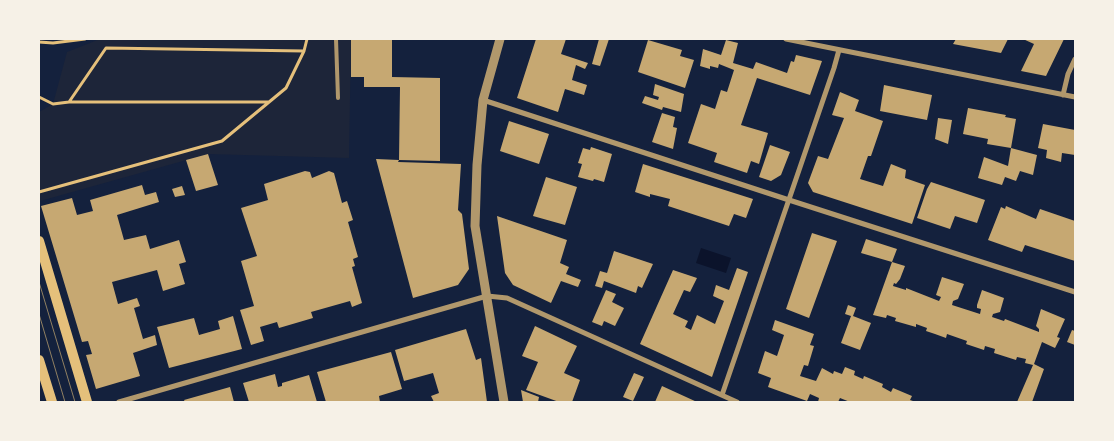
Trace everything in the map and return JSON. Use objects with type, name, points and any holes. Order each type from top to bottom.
[{"type":"main road","points":[[39,242],[87,402]]},
{"type":"main road","points":[[39,360],[52,402]]},
{"type":"street","points":[[500,39],[484,100],[477,165],[475,226],[504,402]]},
{"type":"street","points":[[786,39],[1075,97]]},
{"type":"street","points":[[722,395],[839,50]]},
{"type":"street","points":[[1063,95],[1068,74],[1075,59]]},
{"type":"street","points":[[484,100],[1075,292]]},
{"type":"street","points":[[119,402],[487,296],[507,298],[737,402]]},
{"type":"lane","points":[[336,39],[338,98]]},
{"type":"path","points":[[39,42],[53,43],[85,39]]},
{"type":"path","points":[[39,192],[222,141],[286,88],[304,51],[307,39]]},
{"type":"path","points":[[69,102],[106,48],[304,51]]},
{"type":"path","points":[[39,97],[53,104],[69,102],[268,102]]},
{"type":"shaded area","points":[[100,39],[351,39],[349,158],[208,154],[40,201],[39,112],[53,104],[67,52]]},
{"type":"shaded area","points":[[701,248],[731,258],[726,273],[696,263]]},
{"type":"building","points":[[351,39],[392,39],[392,77],[440,78],[440,161],[399,160],[400,87],[364,87],[364,77],[351,77]]},
{"type":"building","points":[[536,39],[566,39],[561,54],[588,63],[585,69],[576,65],[572,80],[587,85],[584,95],[565,89],[558,112],[517,98]]},
{"type":"building","points":[[599,39],[609,39],[600,66],[592,64]]},
{"type":"building","points":[[956,39],[1008,39],[1001,53],[953,44]]},
{"type":"building","points":[[1023,39],[1064,39],[1046,76],[1021,71],[1034,44]]},
{"type":"building","points":[[648,40],[682,50],[680,56],[694,60],[685,88],[638,72]]},
{"type":"building","points":[[726,40],[738,43],[733,63],[753,69],[756,62],[787,73],[791,61],[794,62],[796,55],[822,61],[810,95],[757,78],[741,125],[768,133],[759,164],[751,161],[747,173],[714,162],[717,153],[688,143],[701,104],[715,109],[721,90],[727,92],[734,70],[719,64],[718,68],[710,66],[710,69],[700,66],[703,49],[721,55]]},
{"type":"building","points":[[655,84],[684,94],[681,112],[663,107],[662,110],[642,103],[645,96],[658,100],[659,97],[653,95]]},
{"type":"building","points":[[884,85],[932,95],[927,120],[880,111]]},
{"type":"building","points":[[840,92],[859,100],[855,111],[883,121],[871,156],[868,156],[860,179],[883,186],[891,164],[906,170],[905,178],[925,185],[912,224],[813,192],[808,183],[818,156],[828,159],[844,118],[832,115]]},
{"type":"building","points":[[968,108],[1006,115],[1005,117],[1016,119],[1011,148],[987,144],[988,139],[963,134]]},
{"type":"building","points":[[662,113],[675,117],[673,127],[677,128],[673,149],[652,142]]},
{"type":"building","points":[[938,118],[952,120],[948,144],[935,139]]},
{"type":"building","points":[[509,121],[549,134],[539,164],[500,151]]},
{"type":"building","points":[[1043,124],[1075,130],[1075,155],[1062,153],[1061,162],[1046,158],[1047,150],[1038,148]]},
{"type":"building","points":[[770,145],[790,152],[781,175],[771,181],[759,177]]},
{"type":"building","points":[[591,147],[612,154],[604,182],[578,177],[582,164],[578,163],[583,148],[590,150]]},
{"type":"building","points":[[1011,148],[1037,155],[1033,175],[1020,171],[1016,181],[1005,177],[1002,185],[978,178],[984,157],[1008,166]]},
{"type":"building","points":[[208,154],[218,185],[196,191],[186,160]]},
{"type":"building","points":[[376,159],[399,160],[398,162],[461,164],[458,210],[462,214],[469,269],[458,285],[413,298]]},
{"type":"building","points":[[643,164],[753,199],[746,218],[734,214],[729,226],[668,206],[670,199],[650,194],[650,197],[635,192]]},
{"type":"building","points":[[305,171],[310,172],[312,178],[329,171],[334,173],[342,203],[347,201],[353,220],[348,222],[358,257],[353,259],[355,266],[352,267],[362,303],[352,307],[350,301],[311,312],[313,318],[279,328],[277,322],[260,327],[264,341],[251,345],[240,310],[254,306],[241,261],[257,256],[241,208],[268,200],[264,184]]},
{"type":"building","points":[[546,177],[577,187],[565,225],[533,216]]},
{"type":"building","points":[[931,182],[985,200],[977,223],[955,216],[950,229],[917,218]]},
{"type":"building","points":[[142,185],[145,195],[156,192],[159,202],[117,215],[124,240],[146,235],[150,249],[179,240],[186,262],[179,264],[185,284],[163,291],[157,270],[112,282],[118,304],[137,298],[140,306],[134,308],[143,339],[155,335],[157,345],[133,353],[140,376],[96,389],[86,355],[92,354],[88,341],[82,342],[41,206],[72,198],[77,215],[93,211],[90,200]]},
{"type":"building","points":[[182,186],[185,195],[175,197],[172,189]]},
{"type":"building","points":[[1006,206],[1036,219],[1040,209],[1075,221],[1075,261],[1025,245],[1022,252],[988,240],[1001,207],[1005,209]]},
{"type":"building","points":[[497,216],[567,240],[560,263],[569,267],[566,274],[581,280],[578,287],[561,281],[551,303],[513,285],[505,273]]},
{"type":"building","points":[[812,233],[837,241],[809,318],[786,309]]},
{"type":"building","points":[[866,239],[897,249],[892,262],[861,253]]},
{"type":"building","points":[[614,251],[653,264],[642,288],[638,286],[636,293],[604,281],[602,288],[595,286],[600,271],[607,273]]},
{"type":"building","points":[[892,262],[905,266],[900,279],[893,286],[906,290],[906,288],[939,301],[941,297],[936,295],[942,277],[964,284],[958,299],[953,301],[952,305],[980,314],[981,309],[977,308],[977,305],[982,290],[1004,298],[1000,312],[993,314],[992,317],[1004,321],[1005,319],[1039,332],[1036,326],[1041,309],[1065,319],[1057,337],[1060,338],[1055,348],[1042,342],[1034,364],[1044,369],[1032,402],[1017,402],[1033,365],[1025,363],[1026,359],[1017,357],[1016,360],[994,353],[995,349],[985,346],[984,350],[966,344],[967,341],[947,334],[946,338],[926,331],[927,328],[916,324],[916,327],[895,321],[896,318],[887,315],[886,318],[873,315]]},
{"type":"building","points":[[737,268],[748,272],[712,377],[640,344],[673,270],[697,278],[690,292],[684,290],[673,314],[688,321],[685,327],[691,330],[697,315],[715,324],[724,301],[713,296],[716,285],[729,290]]},
{"type":"building","points":[[606,290],[616,294],[612,302],[624,308],[615,326],[604,321],[602,326],[592,322]]},
{"type":"building","points":[[848,305],[856,308],[853,316],[871,323],[860,350],[841,343],[851,316],[845,314]]},
{"type":"building","points":[[233,316],[242,349],[169,368],[157,327],[194,318],[199,335],[220,329],[218,321]]},
{"type":"building","points":[[775,320],[814,334],[810,345],[814,346],[808,366],[804,365],[800,376],[816,381],[822,368],[833,374],[834,371],[842,374],[845,367],[855,371],[854,375],[863,379],[864,376],[883,384],[882,387],[891,392],[893,388],[912,396],[910,400],[916,402],[850,402],[840,398],[838,402],[818,402],[819,398],[810,394],[807,401],[768,387],[771,378],[758,373],[765,351],[777,356],[784,335],[772,330]]},
{"type":"building","points":[[535,326],[577,346],[564,373],[580,380],[572,402],[559,402],[526,390],[538,362],[522,356]]},
{"type":"building","points":[[466,329],[476,360],[481,358],[487,402],[434,402],[431,396],[439,393],[433,373],[404,381],[395,350]]},
{"type":"building","points":[[1072,330],[1075,331],[1075,345],[1067,342]]},
{"type":"building","points":[[391,352],[402,389],[379,396],[380,402],[326,402],[317,372]]},
{"type":"building","points":[[634,373],[644,377],[633,401],[623,397]]},
{"type":"building","points":[[275,374],[278,387],[282,386],[282,383],[309,375],[317,402],[249,402],[243,383]]},
{"type":"building","points":[[662,386],[697,402],[655,402]]},
{"type":"building","points":[[230,387],[234,402],[185,402],[184,400]]},
{"type":"building","points":[[521,390],[539,397],[538,402],[523,402]]},
{"type":"tram line","points":[[39,282],[75,402]]},
{"type":"tram line","points":[[39,314],[65,402]]}]
